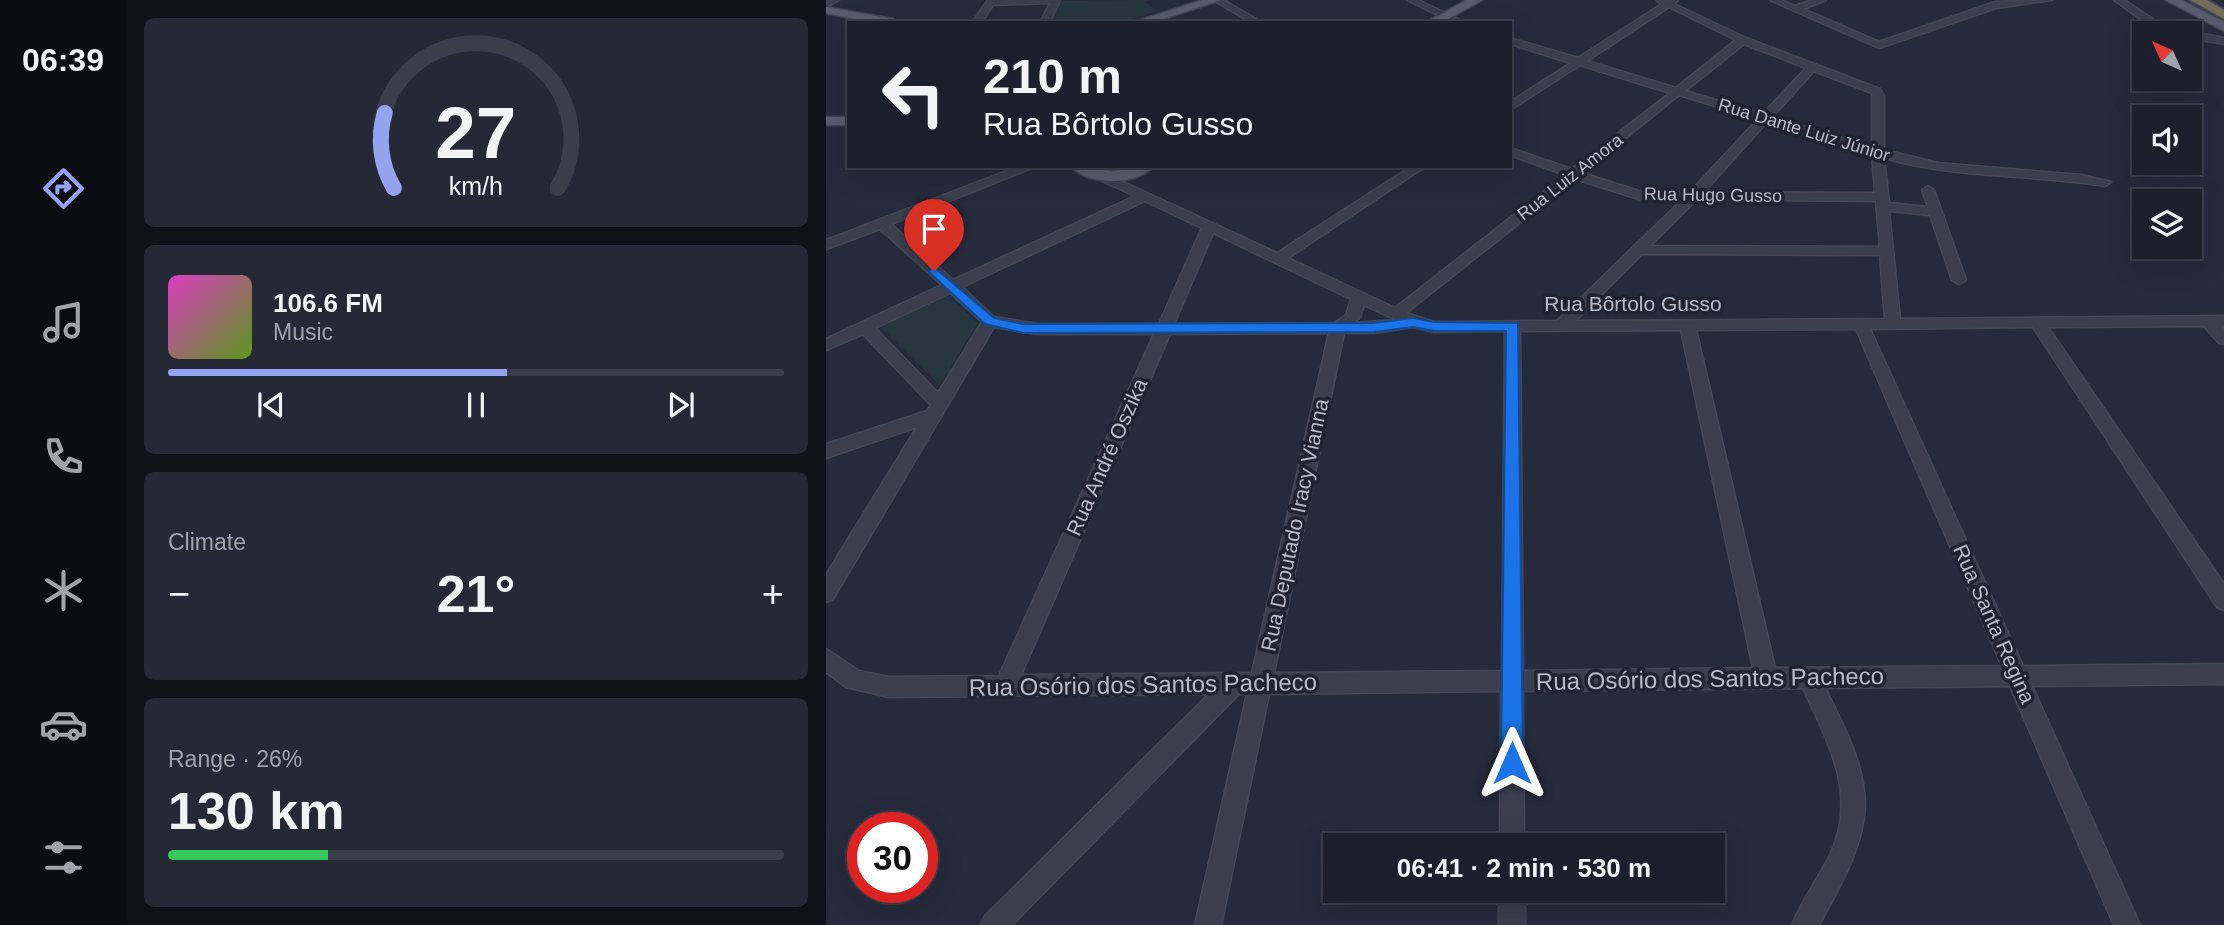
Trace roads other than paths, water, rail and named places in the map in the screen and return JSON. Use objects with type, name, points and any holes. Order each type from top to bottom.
[{"type":"highway","points":[[2197,0],[2224,15]]},
{"type":"main road","points":[[1144,21],[1216,0]]},
{"type":"main road","points":[[1436,21],[1476,0]]},
{"type":"main road","points":[[2172,0],[2224,27]]},
{"type":"main road","points":[[826,10],[883,21]]},
{"type":"main road","points":[[826,121],[847,121]]},
{"type":"main road","name":"Rua Bôrtolo Gusso","points":[[1083,168],[1106,178]]},
{"type":"main road","points":[[1106,178],[1141,168]]},
{"type":"street","points":[[826,4],[835,0]]},
{"type":"street","points":[[977,21],[991,2],[1054,0],[1045,21]]},
{"type":"street","points":[[1216,0],[1255,21]]},
{"type":"street","points":[[1411,0],[1458,21]]},
{"type":"street","points":[[1774,0],[1879,46],[1997,2]]},
{"type":"street","points":[[1794,9],[1822,0]]},
{"type":"street","points":[[1989,0],[2048,0]]},
{"type":"street","points":[[2118,0],[2148,21]]},
{"type":"street","points":[[1512,106],[1668,1],[1744,40],[1876,91],[1879,96],[1878,153],[1893,323]]},
{"type":"street","points":[[2202,39],[2209,42],[2224,41]]},
{"type":"street","name":"Rua Luiz Amora","points":[[1396,314],[1744,40]]},
{"type":"street","name":"Rua Dante Luiz Júnior","points":[[1512,42],[1878,153],[1942,168],[2069,176],[2105,182]]},
{"type":"street","points":[[1561,326],[1694,195],[1813,66]]},
{"type":"street","name":"Rua Hugo Gusso","points":[[1512,152],[1627,193],[1882,201],[1934,212]]},
{"type":"street","points":[[826,245],[1026,168]]},
{"type":"street","points":[[1123,206],[1131,196],[1127,180],[1141,168]]},
{"type":"street","points":[[1277,259],[1417,168]]},
{"type":"street","name":"Rua Bôrtolo Gusso","points":[[1106,178],[1413,322],[1434,327],[2224,321]]},
{"type":"street","points":[[1928,190],[1959,281]]},
{"type":"street","points":[[826,345],[1144,197]]},
{"type":"street","points":[[882,223],[990,321],[1038,329],[1338,328],[1387,327],[1413,322]]},
{"type":"street","name":"Rua André Oszika","points":[[1005,686],[1209,228]]},
{"type":"street","points":[[1639,250],[1887,251]]},
{"type":"street","name":"Rua Deputado Iracy Vianna","points":[[1208,925],[1338,328],[1353,317],[1359,297]]},
{"type":"street","points":[[826,593],[990,321]]},
{"type":"street","points":[[2208,321],[2224,339]]},
{"type":"street","points":[[2037,322],[2224,601]]},
{"type":"street","name":"Rua Santa Regina","points":[[1861,324],[2127,925]]},
{"type":"street","points":[[1687,325],[1766,678]]},
{"type":"street","points":[[1512,833],[1513,326]]},
{"type":"street","points":[[865,327],[937,410]]},
{"type":"street","points":[[826,451],[937,410]]},
{"type":"street","name":"Rua Osório dos Santos Pacheco","points":[[826,659],[854,680],[873,685],[1261,684],[2224,674]]},
{"type":"street","points":[[1805,925],[1839,861],[1854,813],[1854,789],[1847,764],[1809,678]]},
{"type":"street","points":[[994,925],[1234,684]]},
{"type":"street","points":[[1512,903],[1512,925]]}]
